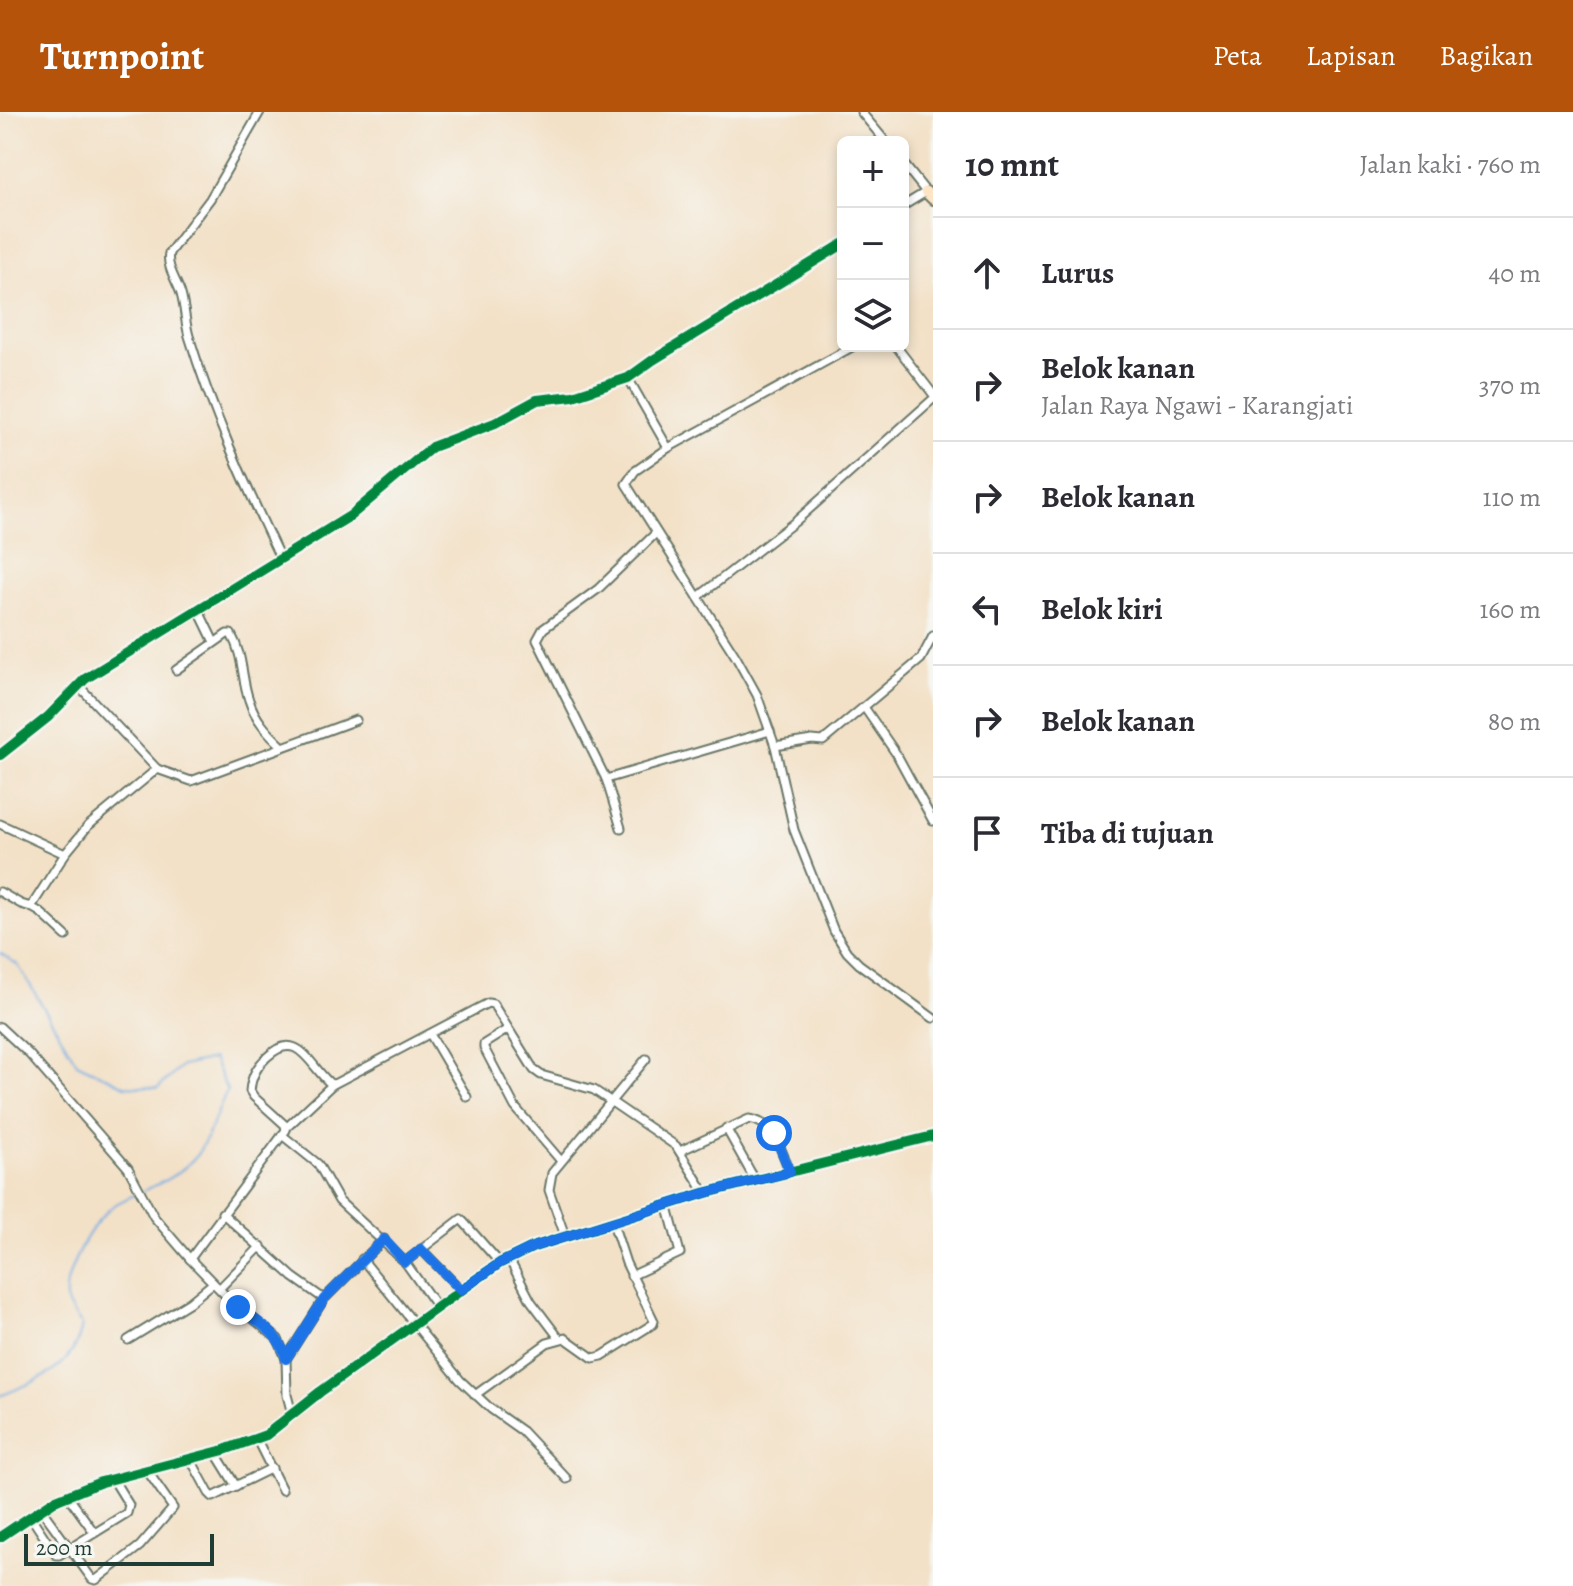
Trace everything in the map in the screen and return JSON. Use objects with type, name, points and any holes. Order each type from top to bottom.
[{"type":"street","points":[[260,112],[210,199],[169,253],[168,259],[183,301],[188,333],[214,406],[242,477],[280,558]]},
{"type":"street","points":[[861,112],[881,136]]},
{"type":"street","points":[[909,170],[930,196],[909,204]]},
{"type":"street","points":[[0,755],[48,717],[78,685],[350,516],[432,447],[495,423],[537,400],[573,396],[628,378],[837,248]]},
{"type":"street","points":[[843,352],[668,448],[626,481],[628,489],[757,695],[775,746],[788,810],[803,856],[834,931],[859,964],[933,1018]]},
{"type":"street","points":[[698,597],[796,521],[933,396],[900,352]]},
{"type":"street","points":[[628,378],[668,448]]},
{"type":"street","points":[[621,828],[606,779],[537,640],[543,629],[598,589],[656,533]]},
{"type":"street","points":[[198,609],[214,642]]},
{"type":"street","points":[[176,670],[214,642],[227,634],[232,635],[243,662],[252,707],[266,731],[282,746]]},
{"type":"street","points":[[775,746],[823,741],[921,659],[933,636]]},
{"type":"street","points":[[78,685],[157,769],[184,779],[199,780],[356,720]]},
{"type":"street","points":[[864,707],[897,755],[933,821]]},
{"type":"street","points":[[606,779],[770,731]]},
{"type":"street","points":[[31,907],[65,854],[88,826],[157,769]]},
{"type":"street","points":[[1,826],[65,854]]},
{"type":"street","points":[[0,892],[40,912],[66,936]]},
{"type":"street","points":[[190,1259],[284,1132],[333,1084],[488,1003],[493,1004],[529,1062],[541,1075],[585,1086],[611,1100],[680,1151],[705,1193]]},
{"type":"street","points":[[0,1027],[29,1054],[128,1168],[162,1227],[190,1259],[238,1307],[274,1334],[284,1349],[287,1395],[292,1414]]},
{"type":"street","points":[[508,1029],[484,1044],[484,1048],[515,1107],[561,1161]]},
{"type":"street","points":[[430,1034],[467,1097]]},
{"type":"street","points":[[333,1084],[328,1083],[301,1052],[291,1046],[280,1046],[264,1059],[250,1091],[284,1132],[318,1164],[339,1201],[384,1239],[405,1262],[437,1307]]},
{"type":"street","points":[[565,1236],[549,1190],[552,1173],[646,1059]]},
{"type":"street","points":[[680,1151],[749,1119],[765,1124],[774,1133],[790,1172]]},
{"type":"street","points":[[726,1128],[755,1180]]},
{"type":"street","points":[[0,1537],[67,1495],[146,1469],[257,1440],[504,1261],[565,1236],[667,1204],[933,1136]]},
{"type":"street","points":[[631,1276],[680,1253],[667,1204]]},
{"type":"street","points":[[222,1213],[293,1277],[324,1299]]},
{"type":"street","points":[[405,1262],[461,1219],[504,1261],[559,1338]]},
{"type":"street","points":[[475,1395],[534,1351],[559,1338],[565,1338],[593,1358],[602,1356],[653,1324],[631,1276],[613,1223]]},
{"type":"street","points":[[286,1359],[324,1299],[384,1239]]},
{"type":"street","points":[[128,1340],[217,1286],[261,1246]]},
{"type":"street","points":[[421,1249],[461,1290]]},
{"type":"street","points":[[362,1259],[449,1368],[475,1395],[522,1431],[567,1479]]},
{"type":"street","points":[[257,1440],[282,1490]]},
{"type":"street","points":[[215,1452],[236,1486]]},
{"type":"street","points":[[190,1458],[212,1497],[272,1468]]},
{"type":"street","points":[[41,1509],[94,1580],[140,1546],[173,1508],[146,1469]]},
{"type":"street","points":[[31,1517],[56,1555],[129,1510],[113,1479]]},
{"type":"street","points":[[67,1495],[94,1532]]},
{"type":"waterway","points":[[0,953],[18,965],[77,1063],[125,1086],[158,1088],[182,1066],[213,1059],[227,1090],[208,1135],[187,1166],[168,1179],[116,1204],[89,1233],[74,1261],[66,1288],[68,1306],[82,1325],[71,1353],[63,1363],[41,1378],[0,1396]]},
{"type":"cycle path","points":[[0,755],[48,717],[85,679],[350,516],[432,447],[495,423],[537,400],[573,396],[628,378],[837,248]]},
{"type":"cycle path","points":[[0,1537],[54,1501],[101,1482],[224,1450],[266,1435],[320,1392],[474,1281],[500,1263],[533,1247],[705,1193],[933,1136]]},
{"type":"route","points":[[238,1307],[274,1334],[284,1349],[286,1359],[324,1299],[384,1239],[405,1262],[421,1249],[461,1290],[500,1263],[533,1247],[705,1193],[790,1172],[774,1133]]}]
